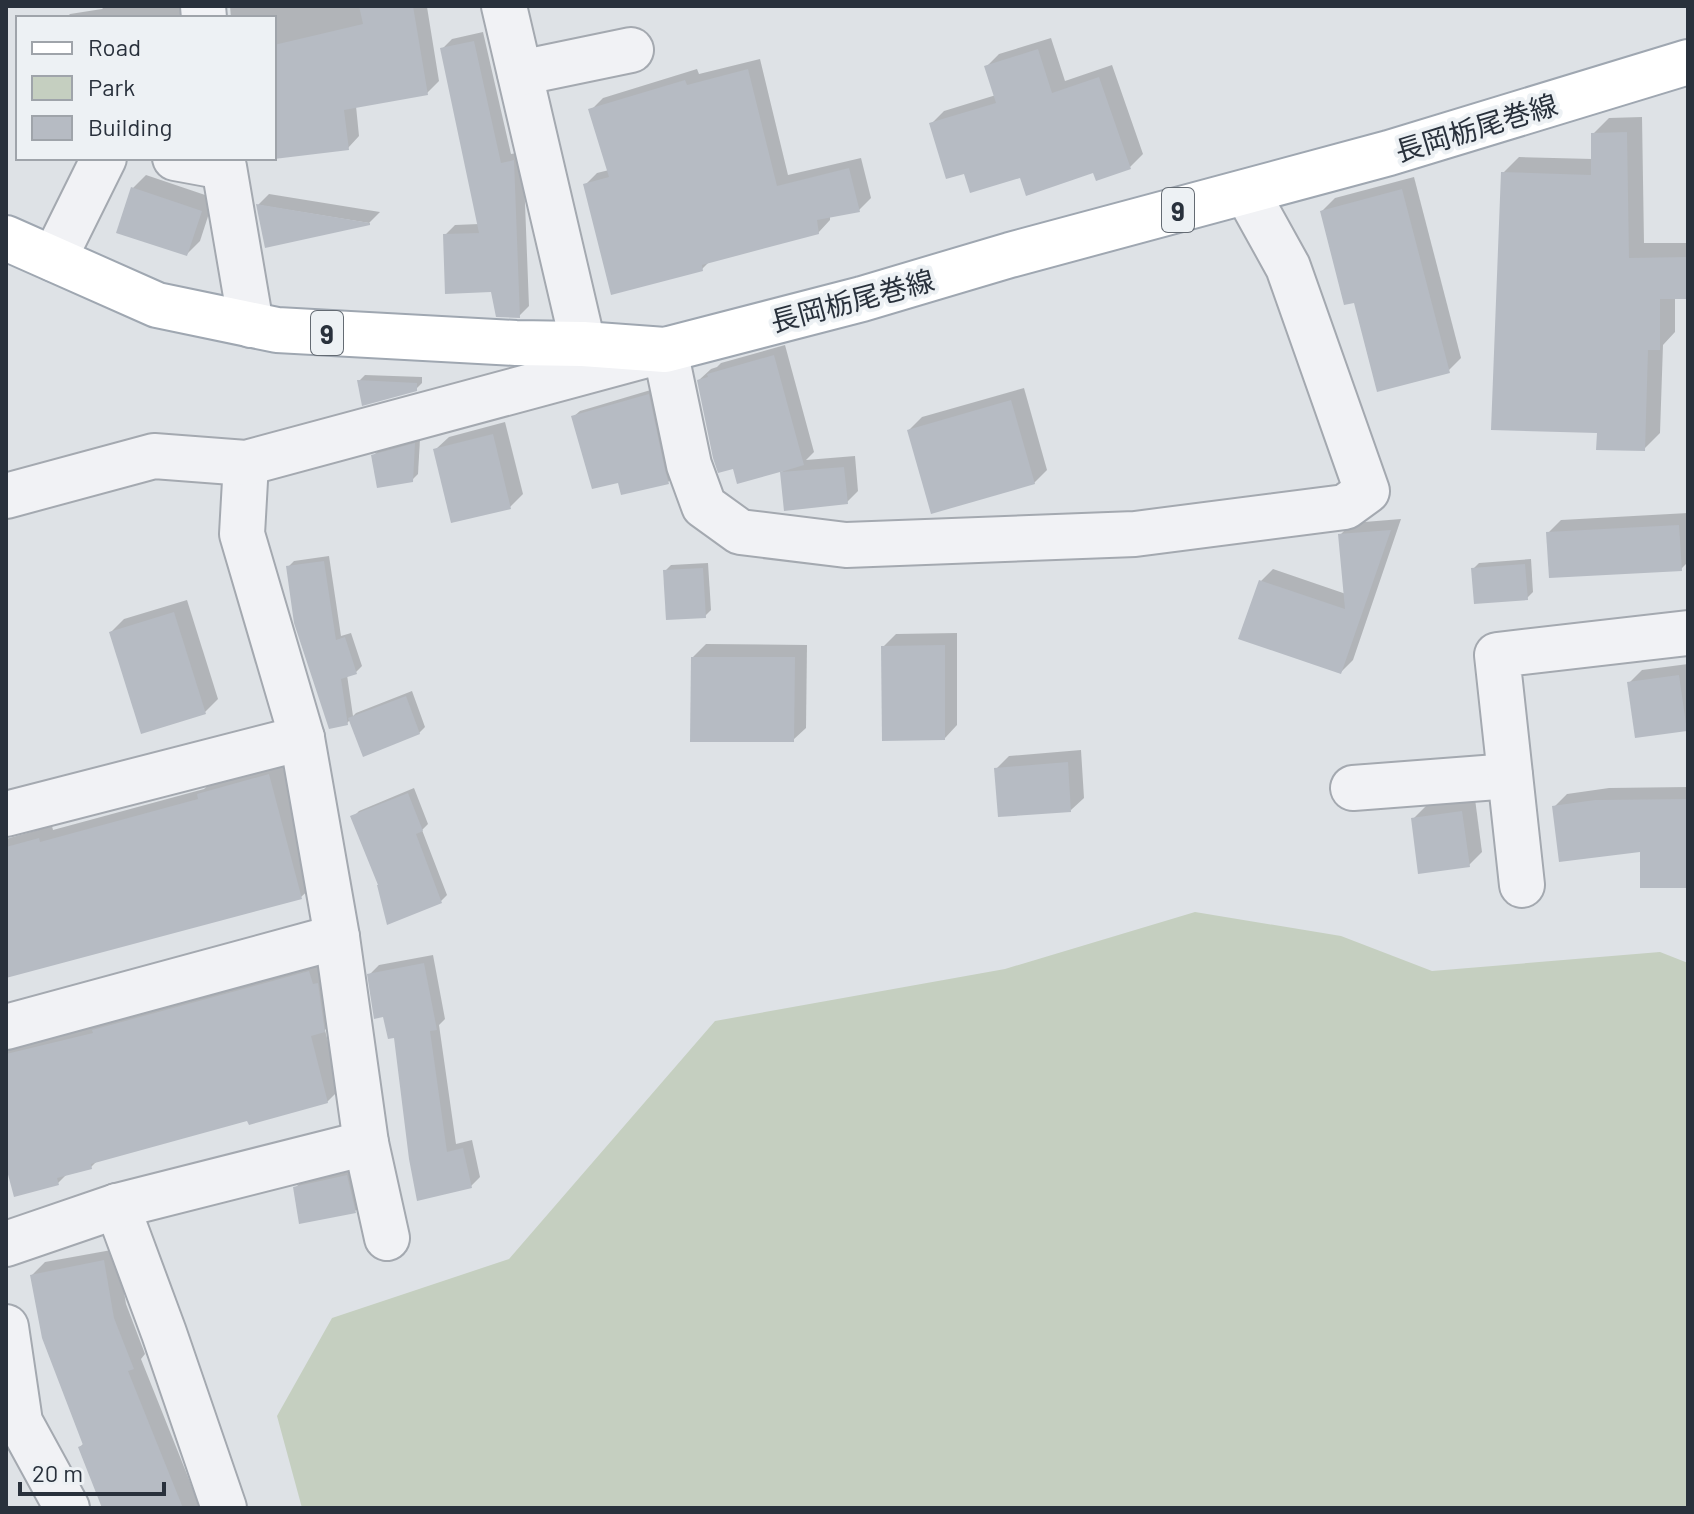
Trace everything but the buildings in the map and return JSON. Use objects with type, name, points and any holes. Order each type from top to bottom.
[{"type":"main road","name":"長岡栃尾巻線","points":[[6,238],[157,305],[277,330],[665,350],[1247,193],[1688,62]]},
{"type":"street","points":[[504,6],[583,344]]},
{"type":"street","points":[[520,73],[631,50]]},
{"type":"street","points":[[54,259],[103,160]]},
{"type":"street","points":[[194,160],[223,163],[251,325]]},
{"type":"street","points":[[6,496],[154,456],[246,463],[665,350],[689,465],[704,506],[740,532],[846,545],[1135,534],[1345,507],[1367,491],[1288,267],[1247,193]]},
{"type":"street","points":[[246,463],[242,534],[302,738],[337,937],[366,1143],[387,1238]]},
{"type":"street","points":[[1522,885],[1497,655],[1688,633]]},
{"type":"street","points":[[6,814],[302,738]]},
{"type":"street","points":[[1353,788],[1510,776]]},
{"type":"street","points":[[6,1027],[337,937]]},
{"type":"street","points":[[6,1244],[117,1206],[366,1143]]},
{"type":"street","points":[[117,1206],[224,1508]]},
{"type":"street","points":[[6,1327],[20,1422],[67,1508]]},
{"type":"green space","points":[[1195,912],[1341,936],[1432,971],[1660,952],[1688,963],[1688,1508],[302,1508],[277,1416],[332,1318],[509,1259],[715,1021],[1005,969]]}]
